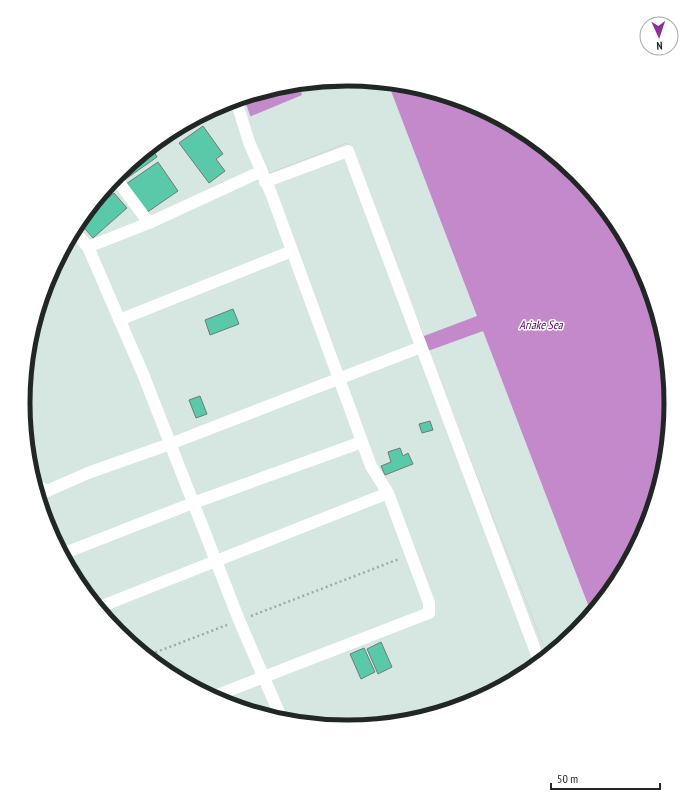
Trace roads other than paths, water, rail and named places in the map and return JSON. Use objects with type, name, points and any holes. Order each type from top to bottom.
[{"type":"street","points":[[220,694],[429,612],[429,603],[388,493],[371,466],[292,251],[249,142],[238,106]]},
{"type":"street","points":[[88,247],[264,177],[348,151],[538,657]]},
{"type":"street","points":[[119,183],[149,223]]},
{"type":"street","points":[[78,237],[88,247],[96,263],[143,374],[238,620],[279,713]]},
{"type":"street","points":[[119,320],[292,251]]},
{"type":"street","points":[[43,493],[88,473],[170,444],[421,347]]},
{"type":"street","points":[[67,552],[193,503],[362,442]]},
{"type":"street","points":[[103,606],[388,493]]},
{"type":"water","name":"Ariake Sea","points":[[327,87],[368,87],[409,92],[450,103],[469,110],[506,129],[541,152],[572,179],[586,194],[611,227],[622,245],[641,282],[654,321],[659,342],[665,404],[659,465],[648,506],[641,525],[622,562],[599,597],[586,613],[572,628],[546,651],[347,143],[270,173],[246,103],[286,92]]}]
